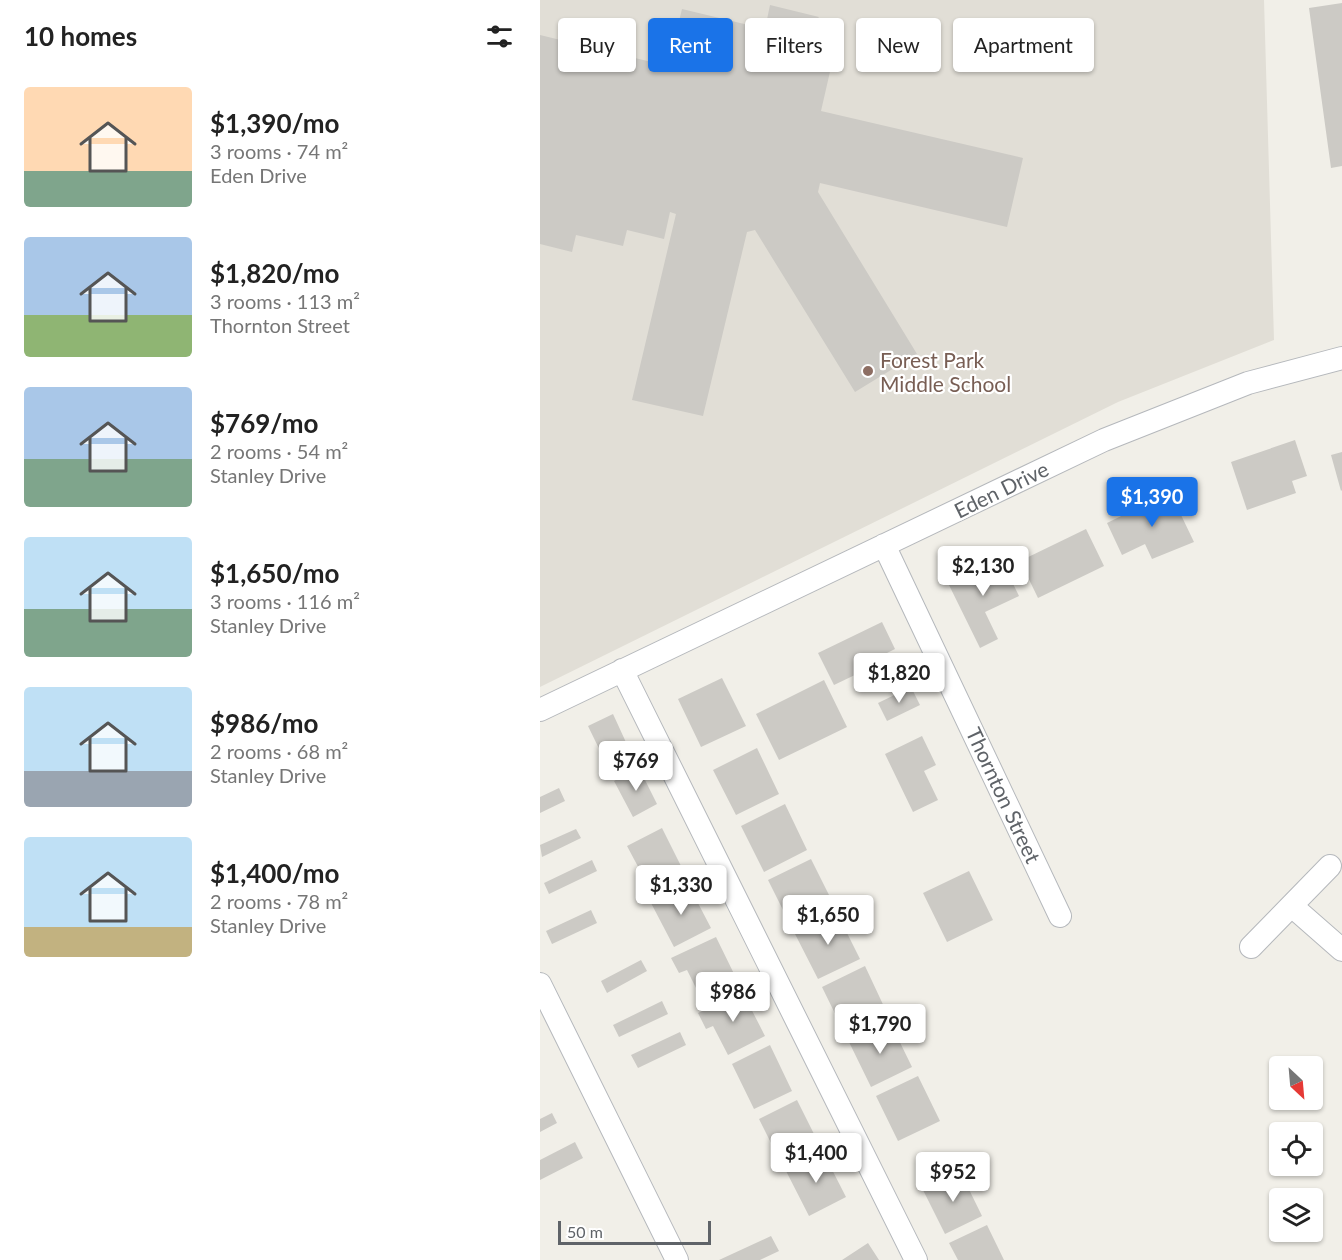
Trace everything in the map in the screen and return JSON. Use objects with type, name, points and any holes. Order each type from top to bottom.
[{"type":"street","name":"Eden Drive","points":[[540,710],[1162,415],[1268,377],[1342,358]]},
{"type":"street","name":"Thornton Street","points":[[884,545],[1060,916]]},
{"type":"street","points":[[622,670],[916,1260]]},
{"type":"street","points":[[1251,947],[1293,907],[1330,866]]},
{"type":"street","points":[[1293,907],[1342,950]]},
{"type":"street","points":[[540,984],[677,1260]]},
{"type":"shaded area","name":"Forest Park Middle School","points":[[540,0],[1264,0],[1274,340],[1118,402],[540,687]]},
{"type":"building","points":[[1342,3],[1342,166],[1331,168],[1309,8]]},
{"type":"building","points":[[770,5],[819,17],[818,18],[767,18]]},
{"type":"building","points":[[682,9],[719,18],[680,18]]},
{"type":"building","points":[[733,21],[745,24],[745,72],[830,72],[821,111],[1023,158],[1007,227],[820,183],[818,192],[917,354],[855,392],[755,230],[747,232],[703,416],[632,400],[676,214],[670,212],[664,239],[627,230],[623,246],[576,235],[572,252],[540,244],[540,35],[558,39],[558,72],[636,72],[636,58],[648,61],[648,72],[733,72]]},
{"type":"building","points":[[1295,440],[1307,476],[1292,481],[1296,493],[1247,510],[1231,462]]},
{"type":"building","points":[[1342,452],[1342,490],[1341,491],[1331,455]]},
{"type":"building","points":[[1170,492],[1194,542],[1152,559],[1145,544],[1122,555],[1107,523]]},
{"type":"building","points":[[1086,529],[1104,566],[1038,598],[1020,561]]},
{"type":"building","points":[[1000,557],[1019,596],[985,612],[998,639],[980,648],[948,583]]},
{"type":"building","points":[[882,622],[895,649],[879,657],[882,662],[834,685],[818,653]]},
{"type":"building","points":[[722,678],[746,726],[701,747],[678,699]]},
{"type":"building","points":[[824,680],[847,727],[779,760],[756,714]]},
{"type":"building","points":[[911,687],[920,705],[887,721],[878,703]]},
{"type":"building","points":[[613,714],[630,751],[606,763],[588,726]]},
{"type":"building","points":[[922,736],[936,765],[924,771],[938,800],[913,812],[885,754]]},
{"type":"building","points":[[757,748],[779,794],[736,815],[713,770]]},
{"type":"building","points":[[639,768],[657,804],[633,817],[614,781]]},
{"type":"building","points":[[559,788],[565,801],[540,813],[540,797]]},
{"type":"building","points":[[785,804],[807,850],[764,872],[741,826]]},
{"type":"building","points":[[662,828],[685,874],[651,891],[627,846]]},
{"type":"building","points":[[576,829],[581,838],[542,857],[540,845]]},
{"type":"building","points":[[811,859],[834,905],[791,926],[768,880]]},
{"type":"building","points":[[592,860],[597,871],[549,894],[544,883]]},
{"type":"building","points":[[969,871],[993,920],[947,942],[923,893]]},
{"type":"building","points":[[688,884],[711,928],[674,947],[651,903]]},
{"type":"building","points":[[591,910],[597,923],[552,944],[546,931]]},
{"type":"building","points":[[837,913],[860,959],[818,979],[795,934]]},
{"type":"building","points":[[716,937],[738,982],[702,1000],[687,970],[679,973],[671,958]]},
{"type":"building","points":[[641,960],[647,971],[607,993],[601,981]]},
{"type":"building","points":[[865,966],[887,1013],[845,1034],[822,987]]},
{"type":"building","points":[[742,991],[765,1036],[728,1055],[713,1026],[706,1029],[698,1013]]},
{"type":"building","points":[[662,1001],[668,1014],[619,1037],[613,1025]]},
{"type":"building","points":[[890,1022],[912,1067],[871,1087],[849,1042]]},
{"type":"building","points":[[680,1032],[686,1045],[638,1068],[631,1055]]},
{"type":"building","points":[[770,1045],[792,1091],[754,1109],[732,1064]]},
{"type":"building","points":[[918,1076],[940,1121],[898,1141],[876,1096]]},
{"type":"building","points":[[797,1100],[819,1144],[781,1163],[759,1119]]},
{"type":"building","points":[[552,1113],[557,1123],[540,1132],[540,1119]]},
{"type":"building","points":[[575,1142],[583,1158],[540,1180],[540,1160]]},
{"type":"building","points":[[823,1152],[846,1197],[809,1216],[786,1171]]},
{"type":"building","points":[[960,1171],[982,1216],[945,1234],[923,1190]]},
{"type":"building","points":[[987,1225],[1004,1260],[958,1260],[949,1243]]},
{"type":"building","points":[[771,1236],[779,1251],[760,1260],[719,1260]]},
{"type":"building","points":[[868,1243],[879,1260],[842,1260]]},
{"type":"place","name":"Forest Park Middle School","points":[[868,371]]}]
